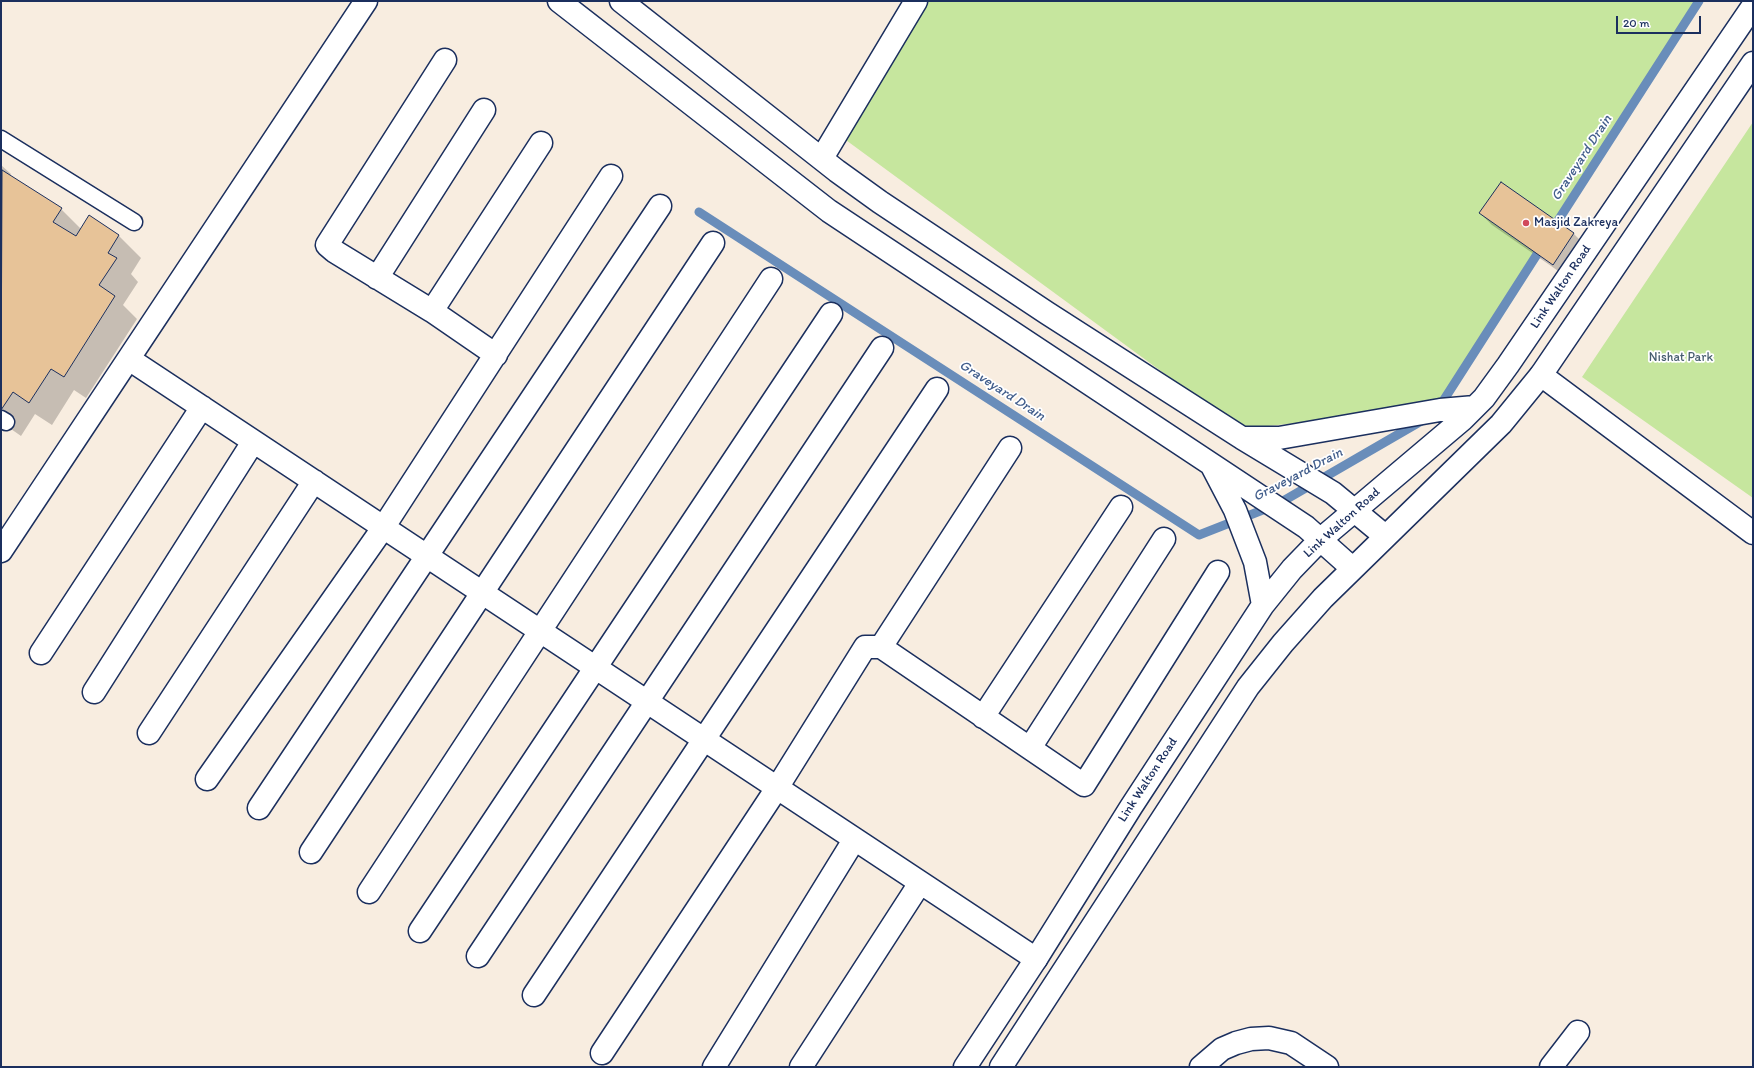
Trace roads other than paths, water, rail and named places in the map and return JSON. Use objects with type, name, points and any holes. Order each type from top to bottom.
[{"type":"street","points":[[1,551],[366,1]]},
{"type":"street","points":[[559,1],[829,211],[1306,527],[1352,568]]},
{"type":"street","points":[[621,1],[880,202],[1047,313],[1242,438],[1317,483],[1355,510],[1385,536]]},
{"type":"street","points":[[822,158],[916,1]]},
{"type":"street","name":"Link Walton Road","points":[[965,1067],[1036,960],[1131,807],[1263,605],[1292,569],[1321,539],[1475,407],[1508,365],[1753,6]]},
{"type":"street","points":[[445,60],[328,245],[334,251],[432,311],[496,355]]},
{"type":"street","points":[[1001,1067],[1248,687],[1288,637],[1352,568],[1501,424],[1541,375],[1753,63]]},
{"type":"street","points":[[377,278],[484,110]]},
{"type":"street","points":[[432,311],[541,143]]},
{"type":"street","points":[[207,779],[383,528],[611,176]]},
{"type":"street","points":[[259,808],[660,206]]},
{"type":"street","points":[[311,852],[713,243]]},
{"type":"street","points":[[369,892],[771,279]]},
{"type":"street","points":[[420,931],[831,314]]},
{"type":"street","points":[[478,956],[882,348]]},
{"type":"street","points":[[129,359],[1036,960]]},
{"type":"street","points":[[1541,375],[1753,533]]},
{"type":"street","points":[[534,995],[937,389]]},
{"type":"street","points":[[41,653],[202,407]]},
{"type":"street","points":[[1242,438],[1279,438],[1440,410],[1475,407]]},
{"type":"street","points":[[94,692],[253,442]]},
{"type":"street","points":[[881,647],[1010,448]]},
{"type":"street","points":[[1212,466],[1235,510],[1255,562],[1263,605]]},
{"type":"street","points":[[149,733],[314,481]]},
{"type":"street","points":[[984,716],[1121,507]]},
{"type":"street","points":[[1030,748],[1164,539]]},
{"type":"street","points":[[602,1053],[777,788],[865,647],[881,647],[1084,785],[1218,572]]},
{"type":"street","points":[[714,1067],[854,840]]},
{"type":"street","points":[[801,1067],[920,883]]},
{"type":"street","points":[[1551,1067],[1578,1032]]},
{"type":"street","points":[[1200,1067],[1222,1049],[1236,1043],[1251,1039],[1269,1038],[1291,1043],[1327,1067]]},
{"type":"lane","points":[[1,139],[134,222]]},
{"type":"waterway","name":"Graveyard Drain","points":[[1552,230],[1699,1]]},
{"type":"waterway","name":"Graveyard Drain","points":[[699,212],[1199,535],[1278,504],[1423,420]]},
{"type":"waterway","name":"Graveyard Drain","points":[[1438,409],[1543,245]]},
{"type":"place","name":"Masjid Zakreya","points":[[1526,223]]},
{"type":"park label","name":"Nishat Park","points":[[1681,358]]}]
